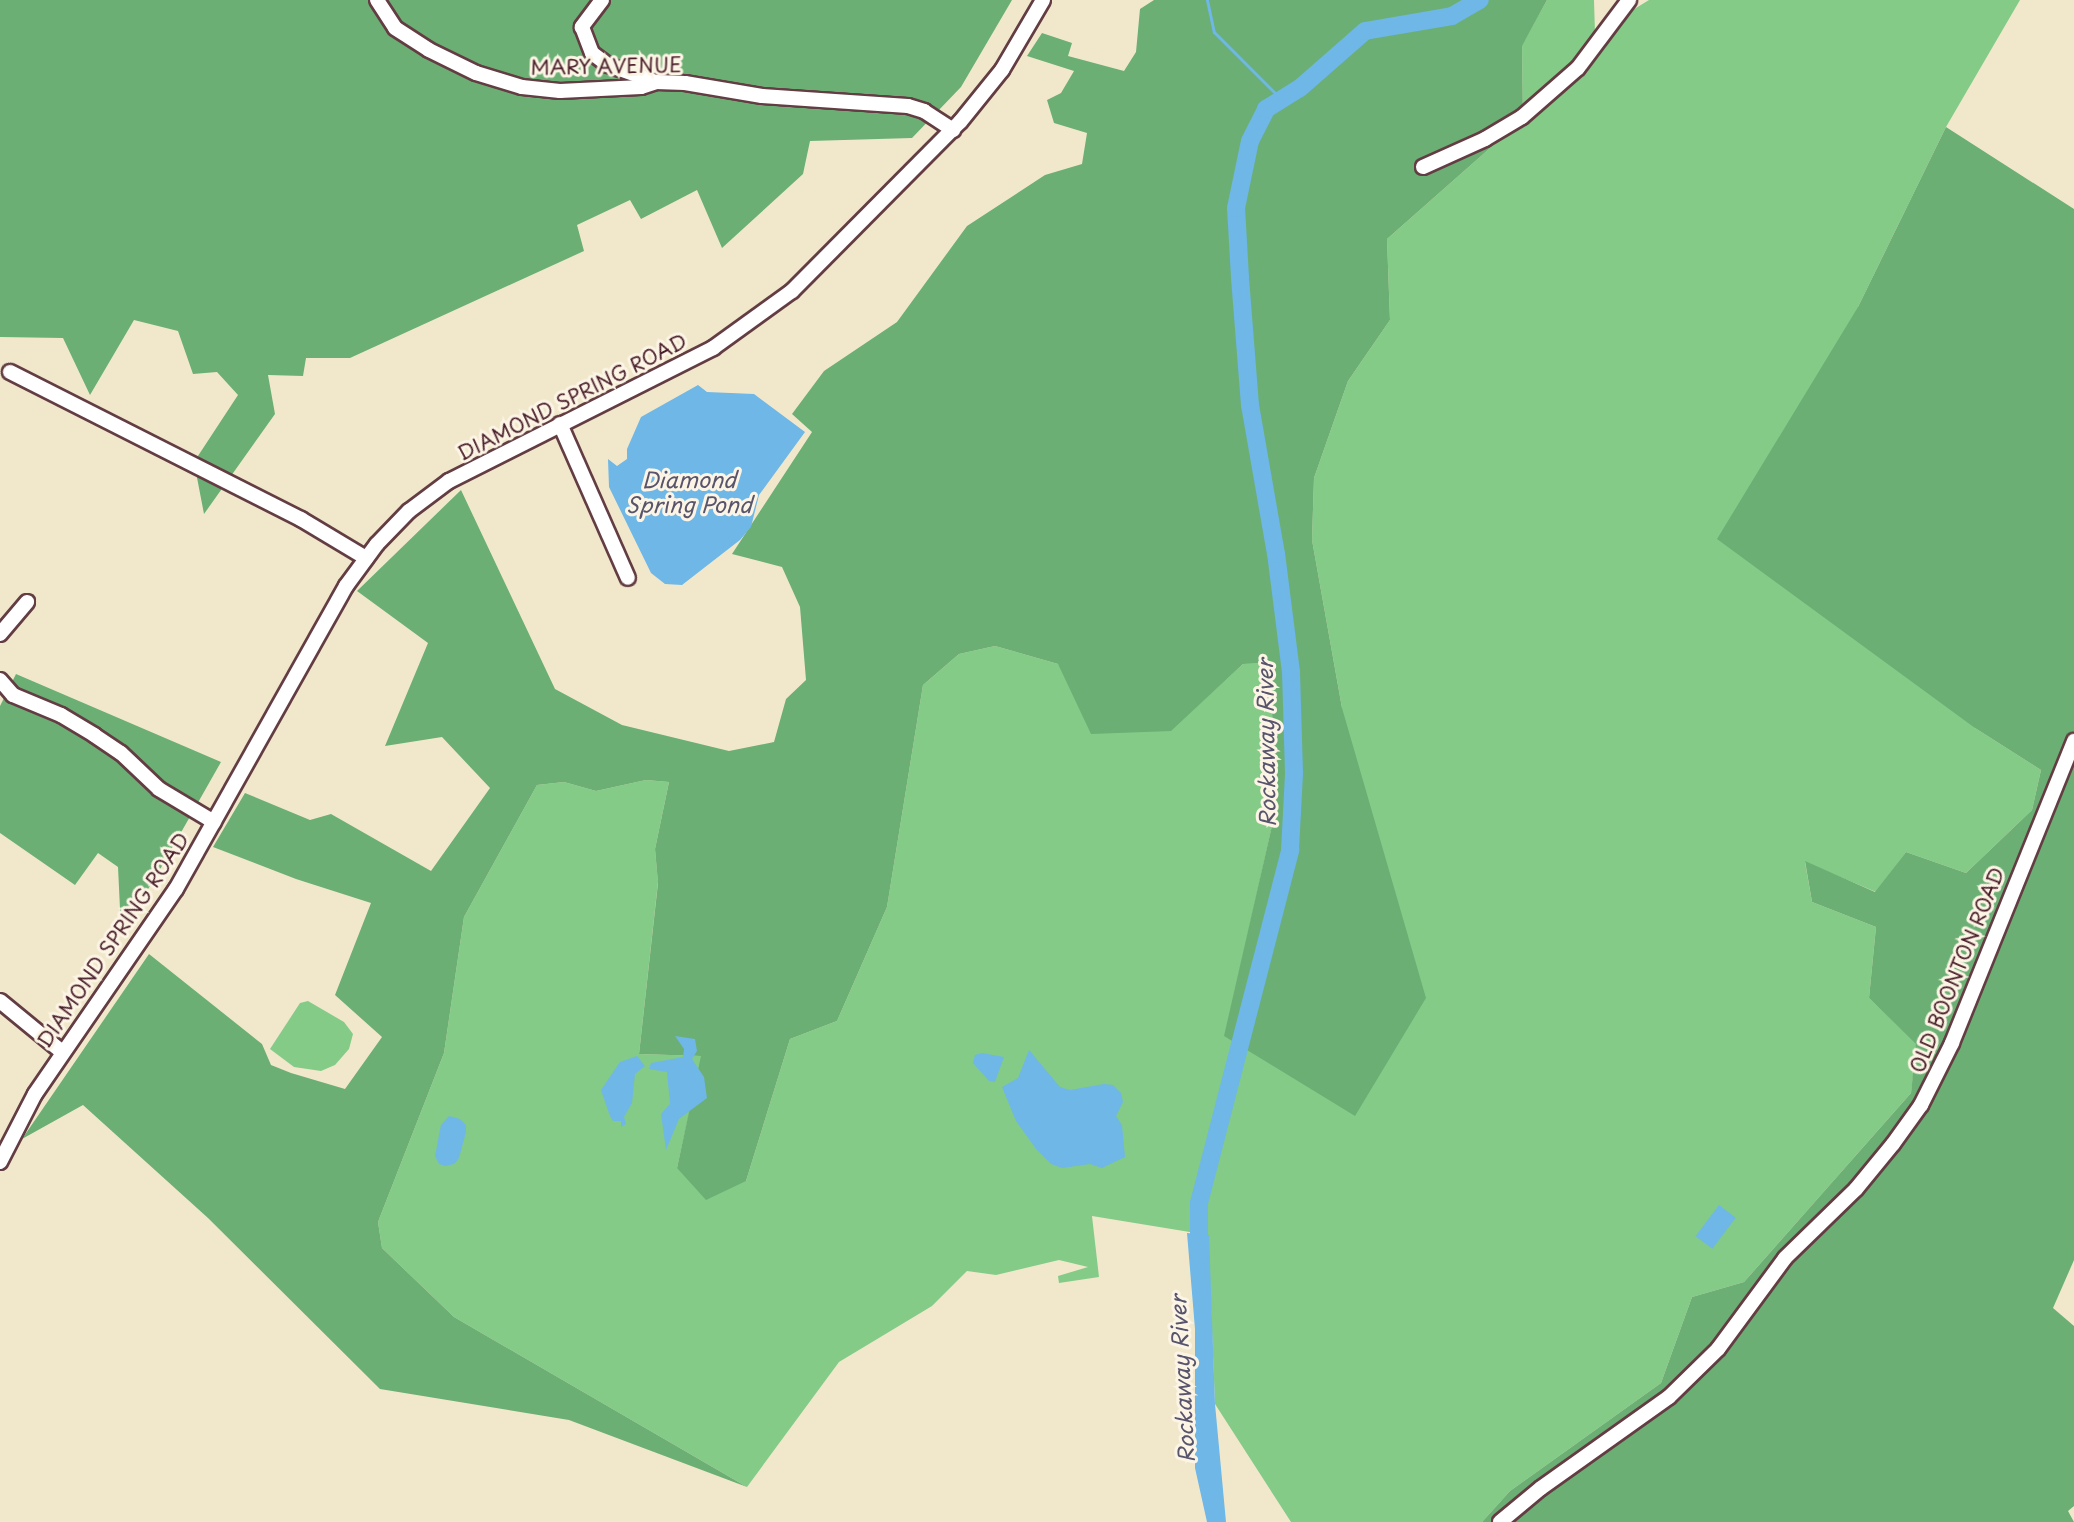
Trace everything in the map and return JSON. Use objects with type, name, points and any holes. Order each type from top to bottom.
[{"type":"street","name":"MARY AVENUE","points":[[377,0],[395,28],[429,50],[476,73],[522,87],[560,91],[641,87],[656,82],[762,96],[908,106],[924,111],[953,130]]},
{"type":"street","points":[[602,0],[582,27],[592,53],[608,65],[656,82]]},
{"type":"street","name":"DIAMOND SPRING ROAD","points":[[0,1162],[24,1113],[62,1052],[176,889],[346,586],[366,558],[409,511],[449,481],[676,368],[771,308],[817,269],[953,130],[1007,62],[1043,0]]},
{"type":"street","points":[[1423,167],[1485,139],[1522,117],[1578,68],[1629,0]]},
{"type":"street","points":[[10,372],[311,524],[366,558]]},
{"type":"street","points":[[560,424],[628,578]]},
{"type":"street","points":[[0,634],[27,602]]},
{"type":"street","points":[[0,680],[13,695],[61,715],[103,741],[159,789],[214,822]]},
{"type":"street","name":"OLD BOONTON ROAD","points":[[1500,1522],[1541,1488],[1669,1397],[1718,1349],[1785,1258],[1856,1189],[1893,1144],[1921,1105],[1952,1043],[2074,741]]},
{"type":"street","points":[[0,1001],[62,1052]]},
{"type":"green space","points":[[0,0],[1012,0],[961,87],[912,138],[810,141],[803,174],[722,248],[697,190],[641,219],[630,200],[577,225],[584,251],[350,358],[306,358],[303,376],[268,375],[275,414],[204,514],[194,462],[238,395],[217,372],[193,374],[178,331],[134,320],[90,395],[63,338],[0,337]]},
{"type":"green space","points":[[1154,0],[1547,0],[1522,46],[1523,119],[1387,239],[1390,320],[1348,381],[1314,478],[1312,540],[1342,708],[1426,998],[1355,1116],[1224,1036],[1276,808],[1270,663],[1243,664],[1171,731],[1091,734],[1058,664],[995,646],[959,654],[923,685],[887,907],[837,1021],[790,1039],[746,1181],[706,1200],[677,1168],[701,1056],[639,1054],[658,883],[655,849],[669,782],[646,780],[596,791],[564,782],[537,785],[464,917],[444,1053],[378,1222],[382,1248],[454,1317],[747,1487],[569,1420],[380,1389],[208,1218],[83,1105],[22,1139],[149,954],[262,1044],[271,1065],[291,1073],[345,1089],[382,1037],[335,995],[371,903],[296,879],[213,847],[245,793],[310,820],[331,814],[431,871],[490,788],[442,737],[385,746],[428,643],[357,591],[461,490],[555,689],[622,725],[729,751],[774,742],[786,699],[806,680],[800,607],[782,567],[732,554],[812,432],[792,414],[824,371],[897,322],[967,226],[1045,175],[1082,164],[1087,133],[1054,123],[1047,100],[1061,93],[1074,71],[1027,56],[1042,33],[1072,43],[1068,56],[1124,71],[1136,52],[1140,9]]},
{"type":"green space","points":[[1547,0],[1594,0],[1595,33],[1649,0],[2020,0],[1946,127],[1858,307],[1975,728],[2041,770],[2032,810],[1966,873],[1906,852],[1876,892],[1805,862],[1812,902],[1876,927],[1869,998],[1917,1044],[1911,1093],[1744,1282],[1692,1297],[1661,1383],[1510,1491],[1482,1522],[1291,1522],[1215,1404],[1208,1235],[1092,1216],[1099,1277],[1059,1283],[1058,1276],[1088,1267],[1059,1260],[996,1275],[967,1271],[932,1306],[839,1362],[747,1487],[454,1317],[382,1248],[378,1222],[444,1053],[464,917],[537,785],[564,782],[596,791],[646,780],[669,782],[655,849],[658,882],[639,1054],[702,1056],[677,1168],[746,1181],[790,1039],[837,1021],[887,907],[923,685],[959,654],[995,646],[1058,664],[1171,730],[1243,664],[1270,663],[1276,808],[1225,1036],[1342,708],[1312,540],[1314,478],[1348,381],[1390,320],[1387,239],[1523,119],[1522,45]]},
{"type":"green space","points":[[1946,127],[2074,209],[2074,1260],[2053,1308],[2074,1326],[2074,1506],[2068,1511],[2074,1522],[1482,1522],[1510,1491],[1661,1383],[1692,1297],[1744,1282],[1911,1093],[1916,1044],[1869,998],[1876,927],[1812,902],[1805,861],[1875,892],[1906,852],[1966,873],[2032,810],[2041,770],[1975,728],[1717,539],[1858,307]]},
{"type":"green space","points":[[16,674],[221,762],[154,880],[121,930],[118,867],[98,853],[75,885],[0,833],[0,706]]},
{"type":"green space","points":[[308,1001],[344,1022],[353,1034],[349,1049],[335,1065],[321,1071],[294,1067],[270,1049],[300,1003]]},
{"type":"water","name":"Diamond Spring Pond","points":[[698,385],[707,392],[754,394],[805,432],[759,495],[751,527],[740,540],[682,585],[665,584],[651,573],[609,487],[608,459],[617,466],[627,459],[627,449],[641,417]]},
{"type":"water","points":[[675,1036],[695,1039],[697,1051],[692,1059],[704,1077],[707,1098],[679,1119],[666,1150],[661,1114],[670,1104],[667,1072],[649,1069],[651,1063],[683,1057],[684,1049]]},
{"type":"water","points":[[1029,1050],[1060,1087],[1070,1090],[1104,1084],[1113,1085],[1121,1093],[1123,1102],[1116,1116],[1122,1125],[1125,1157],[1102,1168],[1090,1164],[1062,1168],[1051,1164],[1036,1149],[1016,1121],[1002,1087],[1018,1078]]},
{"type":"water","points":[[982,1053],[1004,1057],[995,1082],[989,1081],[973,1063],[975,1055]]},
{"type":"water","points":[[637,1056],[645,1066],[635,1074],[632,1103],[624,1117],[626,1124],[621,1127],[621,1121],[613,1121],[610,1116],[601,1090],[620,1062]]},
{"type":"water","points":[[449,1116],[460,1119],[466,1125],[466,1132],[459,1158],[454,1164],[445,1166],[439,1164],[435,1156],[441,1125]]},
{"type":"water","points":[[1719,1205],[1736,1218],[1712,1249],[1696,1236]]},
{"type":"water","points":[[1187,1233],[1209,1235],[1215,1404],[1226,1522],[1207,1522],[1195,1468],[1195,1329]]},
{"type":"waterway","points":[[1207,0],[1214,32],[1280,98]]},
{"type":"waterway","name":"Rockaway River","points":[[1199,1256],[1199,1203],[1290,850],[1294,773],[1291,672],[1276,554],[1250,405],[1240,277],[1236,208],[1250,141],[1266,109],[1300,88],[1365,31],[1452,16],[1480,0]]}]
